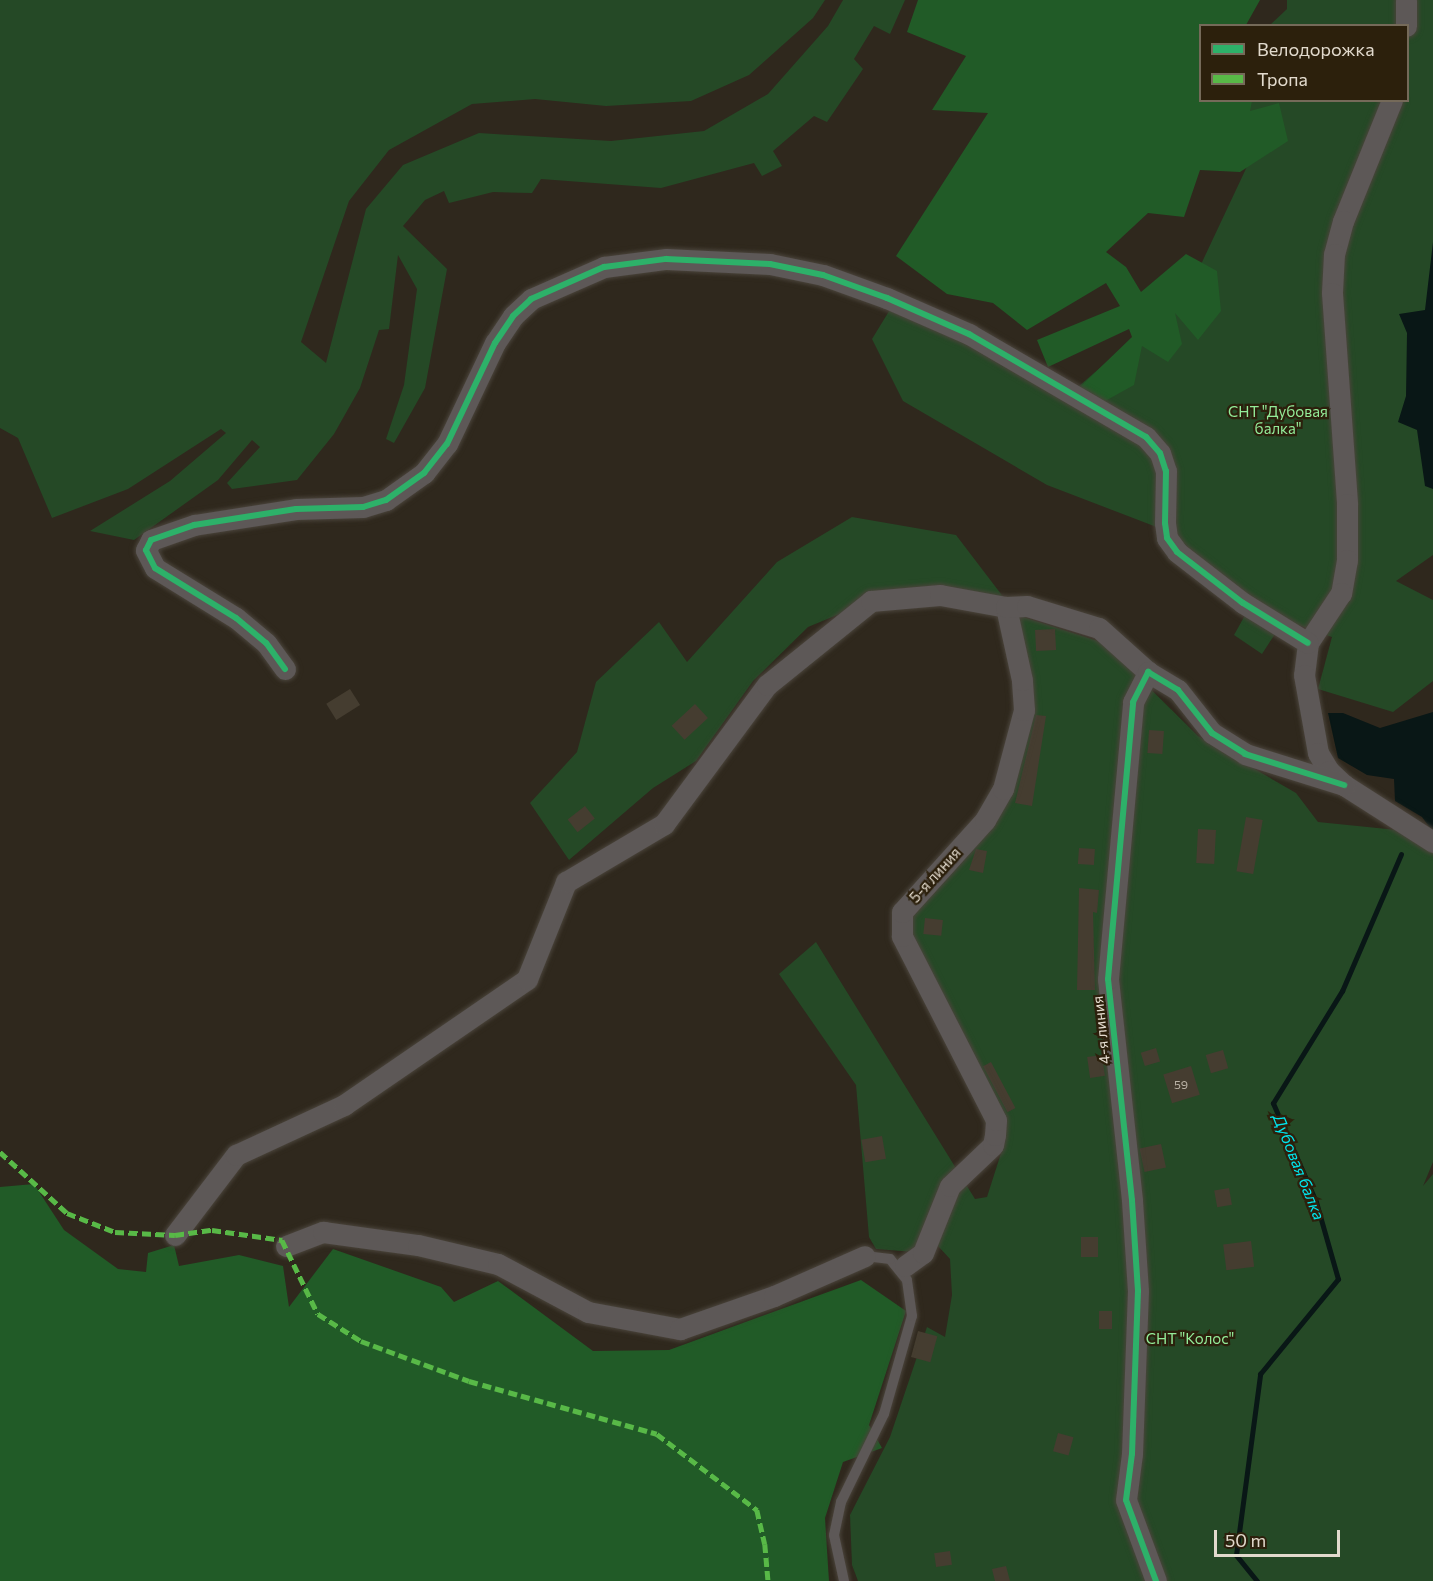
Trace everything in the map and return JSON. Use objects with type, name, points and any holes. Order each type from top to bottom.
[{"type":"street","points":[[1406,0],[1406,24]]},
{"type":"street","points":[[1391,102],[1343,220],[1334,254],[1332,293],[1347,504],[1347,560],[1341,593],[1308,643],[1304,675],[1315,744],[1329,771],[1344,785],[1433,842]]},
{"type":"street","points":[[285,669],[266,643],[236,618],[154,568],[146,550],[151,540],[194,525],[296,509],[363,507],[386,500],[424,473],[447,444],[495,343],[513,316],[531,299],[604,267],[666,259],[770,264],[823,276],[886,298],[969,334],[1136,431],[1160,453],[1166,471],[1167,538],[1177,552],[1243,603],[1308,643]]},
{"type":"street","points":[[175,1235],[236,1155],[344,1105],[527,979],[566,882],[664,824],[767,685],[871,601],[940,595],[1006,607],[1027,606],[1100,628],[1148,672],[1178,690],[1212,733],[1245,754],[1344,785]]},
{"type":"street","name":"5-я линия","points":[[905,1266],[923,1253],[950,1186],[993,1145],[995,1135],[996,1120],[902,936],[902,912],[985,820],[1004,789],[1024,710],[1022,680],[1006,607]]},
{"type":"street","name":"4-я линия","points":[[1148,672],[1133,702],[1108,979],[1132,1200],[1138,1291],[1132,1454],[1126,1500],[1156,1581]]},
{"type":"street","points":[[286,1246],[322,1232],[418,1245],[498,1264],[588,1312],[680,1329],[774,1296],[865,1256]]},
{"type":"lane","points":[[844,1581],[834,1535],[841,1502],[884,1414],[912,1316],[907,1280],[890,1259],[865,1256]]},
{"type":"green space","points":[[0,0],[825,0],[813,18],[749,75],[691,101],[606,106],[535,99],[472,104],[389,150],[349,201],[301,342],[326,363],[366,209],[403,165],[479,133],[611,141],[704,131],[768,94],[828,26],[843,0],[905,0],[890,34],[874,26],[854,59],[863,69],[827,122],[814,116],[773,151],[782,166],[762,176],[754,163],[661,188],[541,179],[532,193],[493,192],[449,203],[444,191],[425,200],[403,226],[447,269],[425,388],[394,443],[386,439],[404,385],[417,289],[398,255],[389,329],[379,330],[360,388],[334,434],[297,480],[232,489],[227,483],[260,447],[252,440],[218,480],[134,540],[90,531],[170,481],[226,433],[221,429],[128,489],[52,518],[18,438],[0,428]]},
{"type":"green space","points":[[918,0],[1260,0],[1247,24],[1199,24],[1199,102],[1252,102],[1250,111],[1279,103],[1288,141],[1240,172],[1200,170],[1184,217],[1148,213],[1106,252],[1126,267],[1141,292],[1186,254],[1217,271],[1221,311],[1198,340],[1175,313],[1182,344],[1168,362],[1142,346],[1134,385],[1096,406],[1079,388],[1132,337],[1129,329],[1048,367],[1037,340],[1120,306],[1106,283],[1027,330],[993,303],[947,294],[896,256],[988,113],[932,110],[966,56],[907,32]]},
{"type":"green space","name":"СНТ \"Дубовая балка\"","points":[[1287,0],[1433,0],[1433,555],[1396,581],[1433,600],[1433,681],[1393,712],[1318,689],[1332,637],[1284,620],[1262,654],[1234,635],[1253,601],[1167,531],[1047,485],[903,401],[872,339],[891,308],[956,336],[1065,398],[1188,292],[1259,141],[1235,102],[1409,102],[1409,24],[1271,24],[1287,9]]},
{"type":"green space","name":"СНТ \"Колос\"","points":[[852,517],[956,535],[1017,615],[1104,643],[1198,736],[1296,793],[1318,822],[1397,830],[1433,846],[1433,1162],[1423,1186],[1433,1174],[1433,1581],[858,1581],[852,1565],[850,1515],[890,1437],[927,1327],[945,1337],[952,1295],[950,1259],[927,1234],[914,1252],[876,1249],[869,1237],[856,1085],[779,974],[816,942],[975,1199],[987,1197],[1003,1147],[906,936],[908,912],[1009,795],[1019,634],[969,593],[871,601],[808,627],[753,681],[696,761],[653,788],[569,860],[530,803],[577,752],[596,682],[659,622],[687,662],[777,562]]},
{"type":"green space","points":[[34,1184],[64,1230],[118,1269],[146,1272],[148,1253],[174,1245],[179,1266],[239,1255],[283,1266],[289,1307],[333,1249],[441,1287],[454,1302],[498,1281],[593,1351],[669,1350],[861,1280],[906,1311],[869,1425],[882,1448],[843,1462],[825,1518],[829,1581],[0,1581],[0,1187]]},
{"type":"shaded area","points":[[1433,242],[1433,489],[1425,486],[1417,430],[1398,422],[1406,396],[1407,333],[1399,314],[1425,310]]},
{"type":"shaded area","points":[[1433,712],[1433,832],[1422,817],[1395,801],[1394,779],[1367,775],[1338,758],[1328,713],[1343,713],[1380,728]]},
{"type":"building","points":[[1055,629],[1056,650],[1036,651],[1035,630]]},
{"type":"building","points":[[350,689],[360,705],[336,720],[326,704]]},
{"type":"building","points":[[695,704],[708,718],[685,740],[672,726]]},
{"type":"building","points":[[1036,715],[1046,716],[1032,806],[1015,803]]},
{"type":"building","points":[[1149,730],[1164,731],[1162,754],[1147,753]]},
{"type":"building","points":[[585,806],[595,819],[578,832],[568,820]]},
{"type":"building","points":[[1246,817],[1263,820],[1253,874],[1236,871]]},
{"type":"building","points":[[1198,829],[1216,830],[1214,864],[1196,863]]},
{"type":"building","points":[[1079,848],[1095,849],[1094,865],[1078,864]]},
{"type":"building","points":[[976,849],[987,851],[983,873],[969,870]]},
{"type":"building","points":[[1079,888],[1099,890],[1097,913],[1093,912],[1095,990],[1077,990]]},
{"type":"building","points":[[925,918],[943,920],[941,936],[923,934]]},
{"type":"building","points":[[1156,1048],[1160,1061],[1145,1066],[1141,1053]]},
{"type":"building","points":[[1223,1050],[1228,1068],[1211,1073],[1206,1055]]},
{"type":"building","points":[[1102,1055],[1105,1076],[1090,1078],[1087,1057]]},
{"type":"building","points":[[991,1062],[1015,1108],[1007,1112],[983,1066]]},
{"type":"building","points":[[1191,1066],[1200,1095],[1172,1103],[1163,1074]]},
{"type":"building","points":[[882,1136],[886,1159],[865,1162],[861,1140]]},
{"type":"building","points":[[1161,1144],[1166,1167],[1144,1172],[1139,1149]]},
{"type":"building","points":[[1229,1188],[1232,1205],[1217,1207],[1214,1191]]},
{"type":"building","points":[[1081,1237],[1098,1237],[1098,1257],[1081,1257]]},
{"type":"building","points":[[1251,1241],[1254,1267],[1226,1270],[1223,1244]]},
{"type":"building","points":[[1099,1311],[1112,1311],[1112,1329],[1099,1329]]},
{"type":"building","points":[[918,1331],[937,1336],[930,1362],[911,1357]]},
{"type":"building","points":[[1058,1433],[1073,1437],[1069,1455],[1053,1451]]},
{"type":"building","points":[[950,1551],[952,1565],[936,1567],[934,1553]]},
{"type":"building","points":[[1006,1566],[1010,1581],[995,1581],[992,1569]]},
{"type":"waterway","name":"Дубовая балка","points":[[1257,1581],[1236,1555],[1260,1374],[1338,1279],[1316,1202],[1273,1103],[1342,991],[1401,854]]},
{"type":"marked path","points":[[0,1152],[67,1213],[115,1232],[175,1235],[212,1230],[282,1240],[318,1314],[361,1341],[469,1381],[657,1434],[757,1510],[765,1544],[768,1581]]},
{"type":"cycle path","points":[[285,669],[266,643],[236,618],[155,568],[146,550],[151,540],[194,525],[296,509],[363,507],[386,500],[424,473],[447,444],[495,343],[513,316],[531,299],[604,267],[666,259],[770,264],[823,275],[887,298],[969,334],[1146,437],[1160,453],[1166,471],[1167,538],[1177,552],[1243,603],[1308,643]]},
{"type":"cycle path","points":[[1156,1581],[1126,1500],[1132,1454],[1138,1291],[1132,1200],[1108,979],[1133,702],[1148,672],[1178,690],[1212,733],[1245,754],[1344,785]]}]
